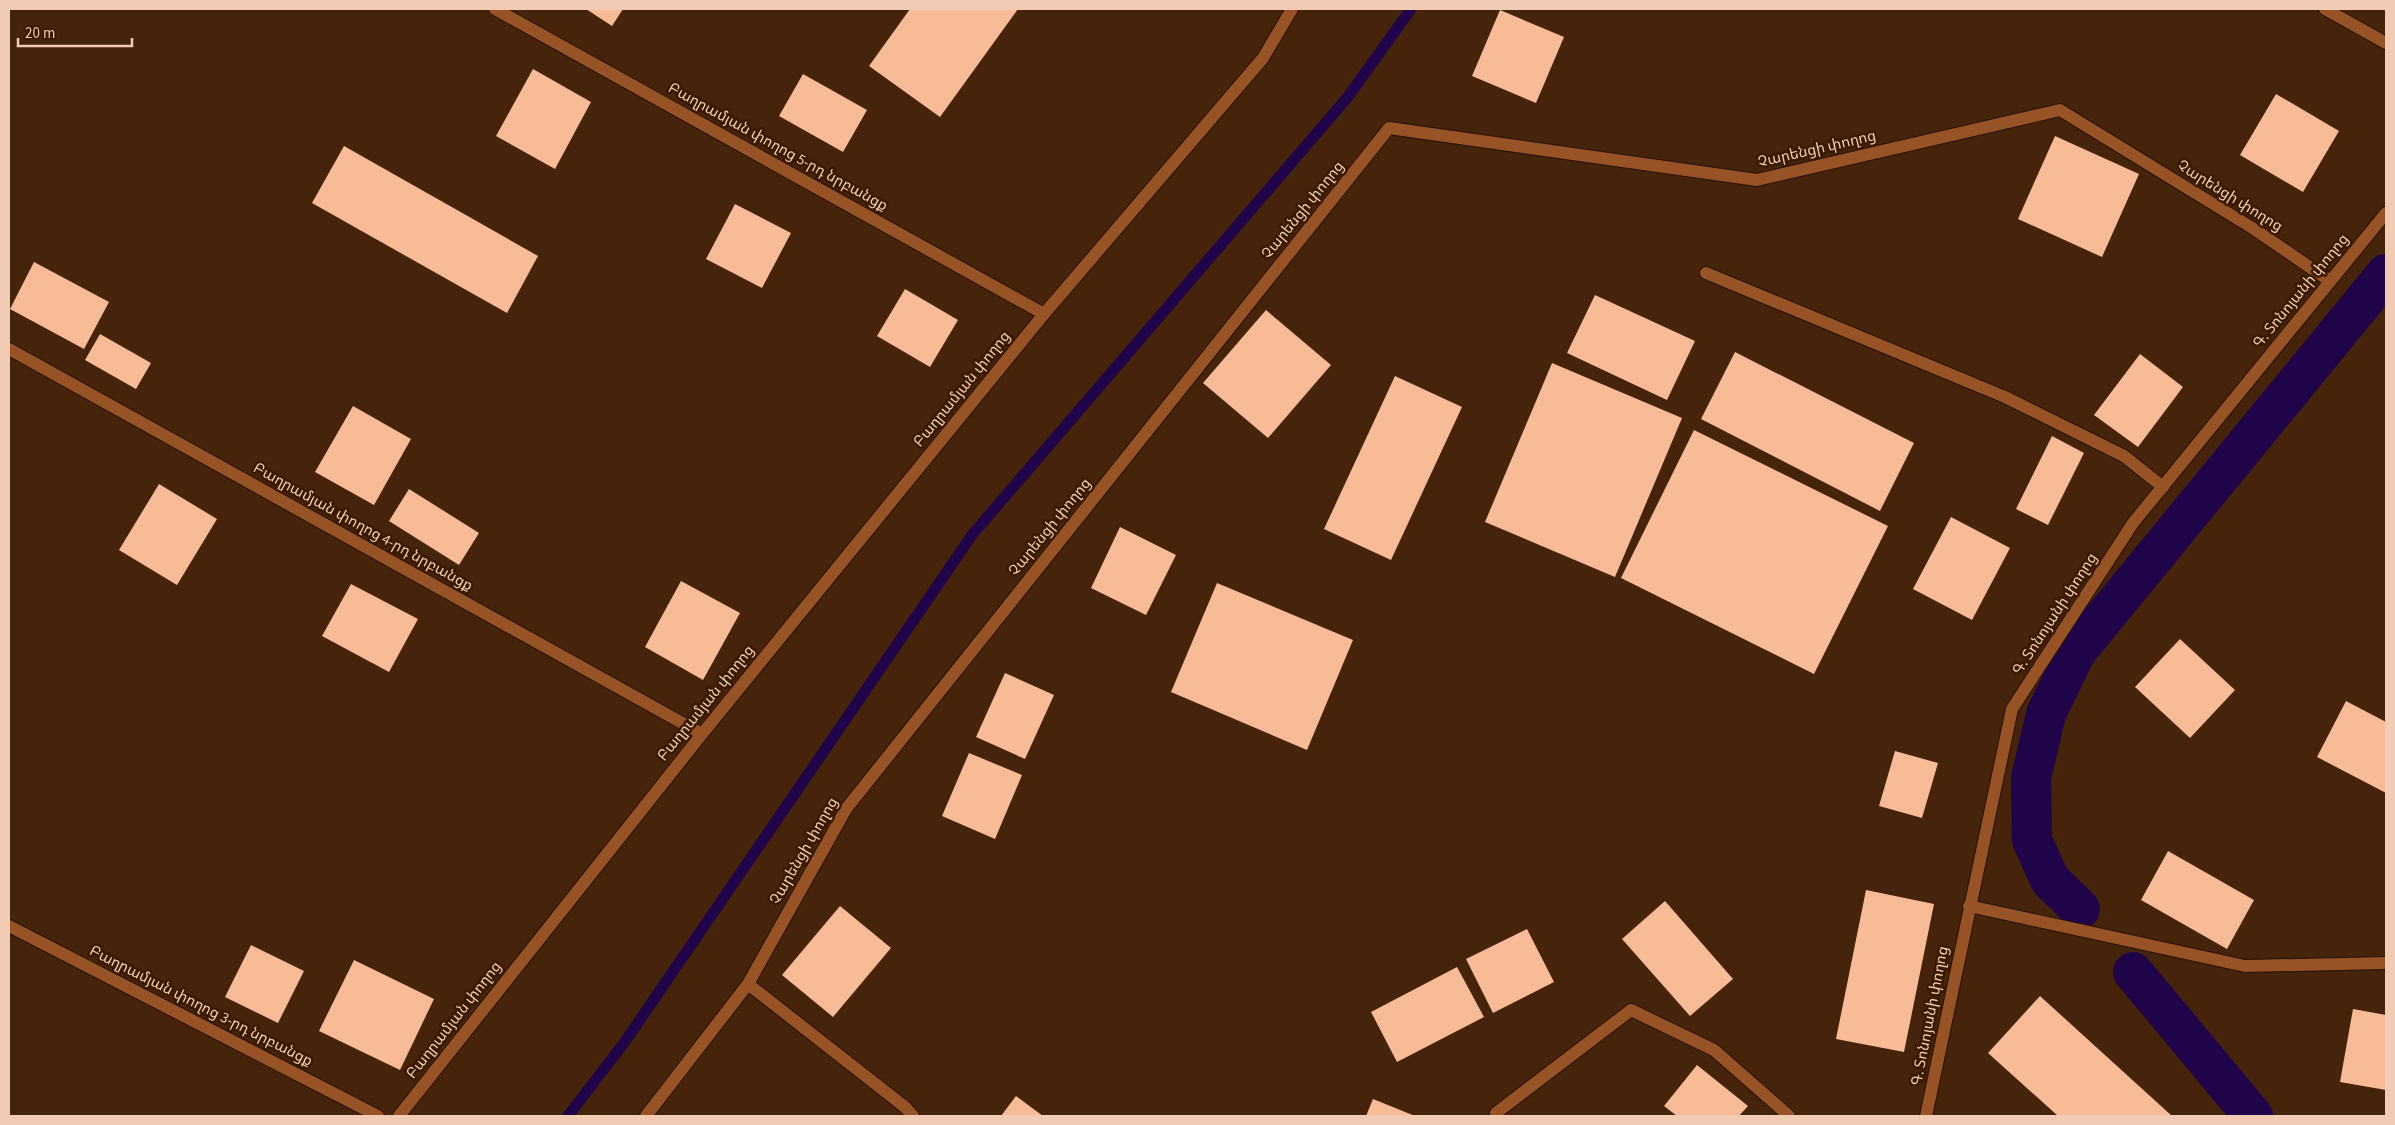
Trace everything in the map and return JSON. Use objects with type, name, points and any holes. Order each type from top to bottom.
[{"type":"street","name":"Բաղրամյան փողոց 5-րդ նրբանցք","points":[[495,9],[1044,314]]},
{"type":"street","name":"Բաղրամյան փողոց","points":[[399,1116],[702,734],[1044,314],[1263,58],[1292,9]]},
{"type":"street","points":[[2325,9],[2386,44]]},
{"type":"street","name":"Չարենցի փողոց","points":[[646,1116],[748,984],[846,809],[1389,128],[1757,180],[2060,110],[2254,229],[2330,281]]},
{"type":"street","name":"Գ. Տոնոյանի փողոց","points":[[1926,1116],[2012,709],[2133,523],[2386,213]]},
{"type":"street","points":[[1706,273],[2005,397],[2124,456],[2163,487]]},
{"type":"street","name":"Բաղրամյան փողոց 4-րդ նրբանցք","points":[[9,349],[702,734]]},
{"type":"street","points":[[1969,906],[2245,966],[2386,963]]},
{"type":"street","name":"Բաղրամյան փողոց 3-րդ նրբանցք","points":[[9,926],[378,1116]]},
{"type":"street","points":[[748,984],[905,1107],[913,1116]]},
{"type":"street","points":[[1496,1113],[1631,1010],[1714,1050],[1789,1116]]},
{"type":"building","points":[[586,9],[623,9],[612,26]]},
{"type":"building","points":[[910,9],[1018,9],[940,117],[869,66]]},
{"type":"building","points":[[1500,10],[1564,37],[1536,103],[1472,76]]},
{"type":"building","points":[[533,69],[591,102],[555,169],[496,136]]},
{"type":"building","points":[[803,74],[867,110],[843,152],[779,116]]},
{"type":"building","points":[[2276,94],[2339,131],[2303,192],[2240,155]]},
{"type":"building","points":[[2055,136],[2139,174],[2102,257],[2018,219]]},
{"type":"building","points":[[344,146],[538,256],[507,313],[312,203]]},
{"type":"building","points":[[735,204],[791,233],[762,288],[706,259]]},
{"type":"building","points":[[34,262],[109,302],[84,349],[10,309]]},
{"type":"building","points":[[905,289],[958,320],[930,367],[877,336]]},
{"type":"building","points":[[1595,295],[1695,341],[1667,400],[1567,353]]},
{"type":"building","points":[[1266,310],[1331,365],[1268,438],[1203,383]]},
{"type":"building","points":[[100,334],[151,363],[136,389],[85,360]]},
{"type":"building","points":[[1735,352],[1914,443],[1880,511],[1701,419]]},
{"type":"building","points":[[2140,354],[2183,387],[2138,447],[2094,415]]},
{"type":"building","points":[[1552,363],[1682,418],[1615,577],[1485,522]]},
{"type":"building","points":[[1395,376],[1462,407],[1391,560],[1324,529]]},
{"type":"building","points":[[353,406],[411,439],[374,505],[315,472]]},
{"type":"building","points":[[1694,430],[1888,526],[1814,674],[1621,578]]},
{"type":"building","points":[[2052,436],[2084,453],[2048,525],[2016,509]]},
{"type":"building","points":[[159,484],[217,519],[177,585],[119,550]]},
{"type":"building","points":[[409,489],[479,533],[459,565],[389,521]]},
{"type":"building","points":[[1951,517],[2010,548],[1972,620],[1913,589]]},
{"type":"building","points":[[1120,527],[1176,555],[1146,615],[1091,588]]},
{"type":"building","points":[[681,581],[740,613],[703,680],[645,647]]},
{"type":"building","points":[[1217,583],[1353,640],[1307,750],[1171,692]]},
{"type":"building","points":[[351,584],[418,619],[389,672],[322,636]]},
{"type":"building","points":[[2180,639],[2235,690],[2190,738],[2135,687]]},
{"type":"building","points":[[1005,673],[1054,695],[1025,759],[976,737]]},
{"type":"building","points":[[2346,701],[2386,722],[2386,793],[2317,757]]},
{"type":"building","points":[[1895,751],[1938,763],[1922,818],[1879,806]]},
{"type":"building","points":[[969,753],[1022,775],[995,839],[942,816]]},
{"type":"building","points":[[2168,851],[2254,900],[2227,949],[2141,900]]},
{"type":"building","points":[[1866,890],[1934,904],[1904,1052],[1836,1039]]},
{"type":"building","points":[[1665,901],[1733,979],[1690,1016],[1622,939]]},
{"type":"building","points":[[840,906],[891,948],[833,1017],[782,975]]},
{"type":"building","points":[[1527,929],[1554,982],[1493,1013],[1466,959]]},
{"type":"building","points":[[251,945],[304,971],[278,1023],[225,997]]},
{"type":"building","points":[[354,960],[434,999],[400,1070],[319,1031]]},
{"type":"building","points":[[1457,967],[1484,1017],[1397,1062],[1371,1012]]},
{"type":"building","points":[[2040,996],[2172,1116],[2058,1116],[1988,1053]]},
{"type":"building","points":[[2353,1009],[2386,1015],[2386,1090],[2340,1082]]},
{"type":"building","points":[[1697,1065],[1748,1106],[1739,1116],[1677,1116],[1664,1106]]},
{"type":"building","points":[[1016,1096],[1043,1116],[1001,1116]]},
{"type":"building","points":[[1373,1099],[1415,1116],[1366,1116]]},
{"type":"waterway","points":[[568,1116],[624,1043],[972,535],[1347,98],[1411,9]]},
{"type":"waterway","points":[[2080,909],[2050,880],[2032,840],[2031,778],[2046,714],[2076,652],[2386,274]]},
{"type":"waterway","points":[[2133,972],[2253,1116]]}]
